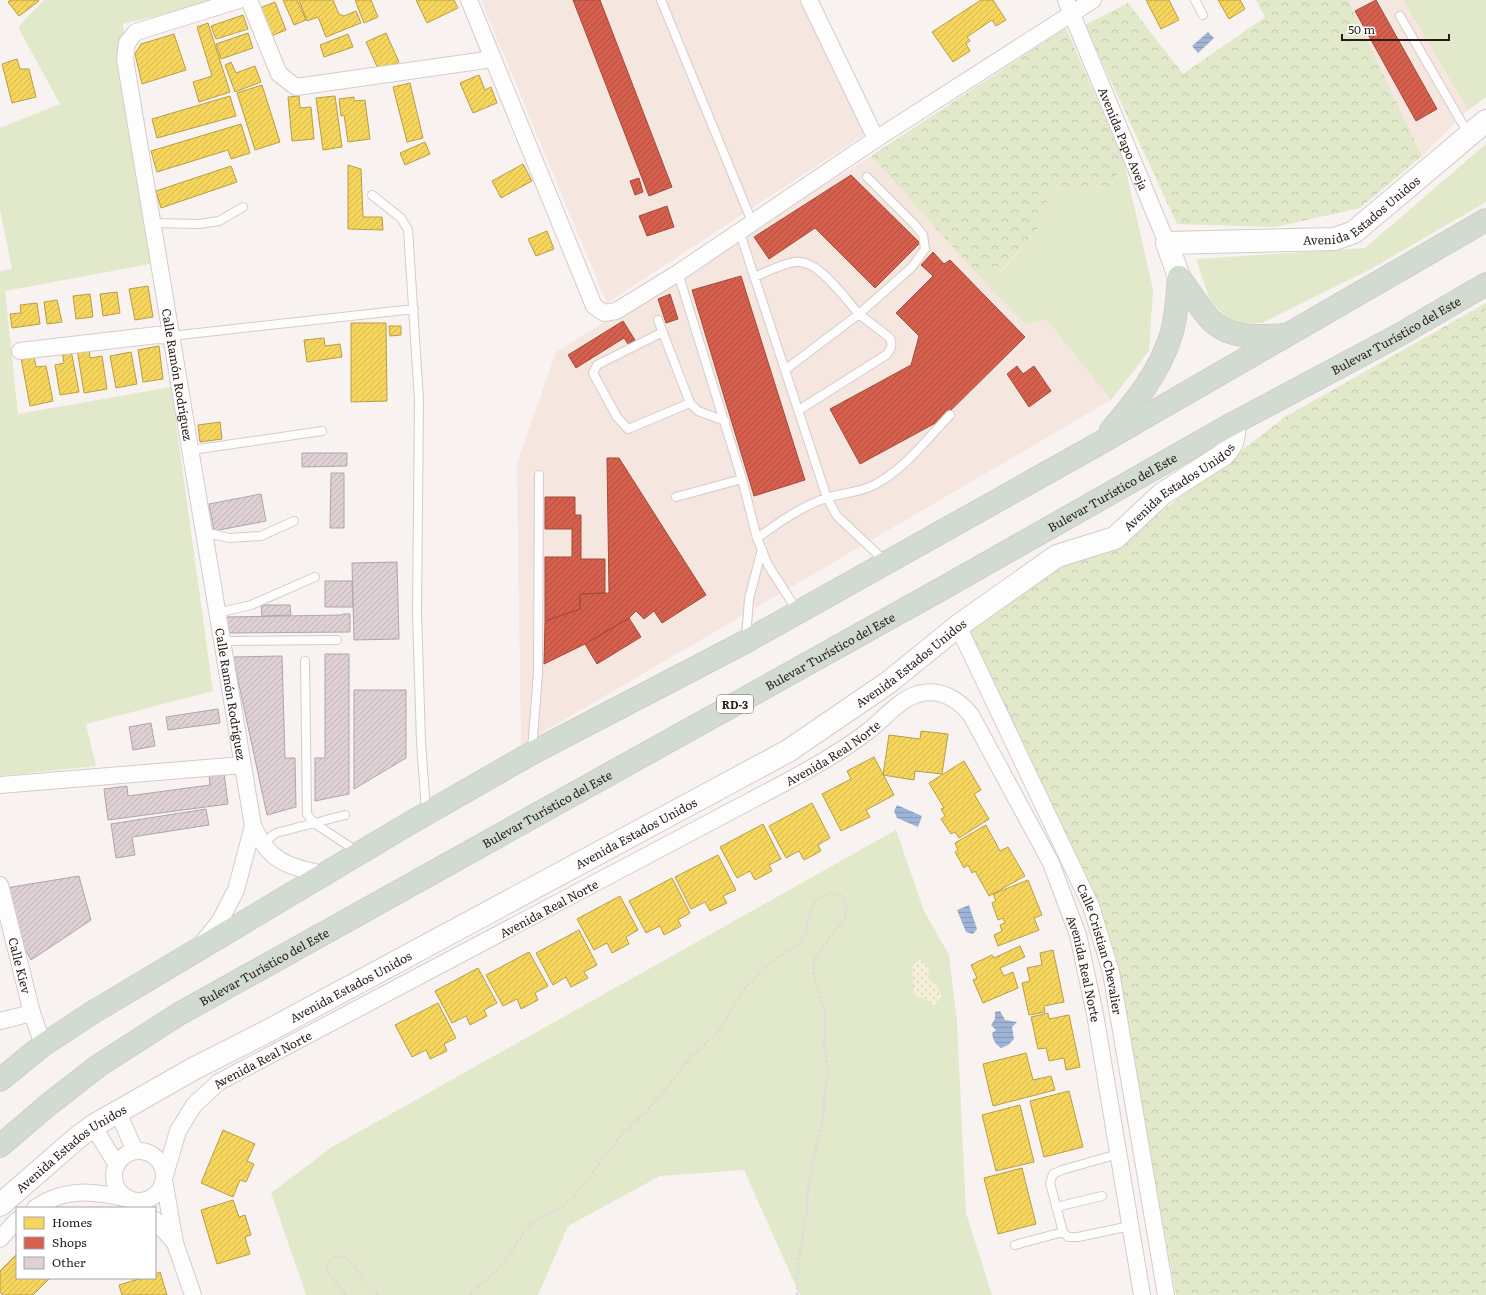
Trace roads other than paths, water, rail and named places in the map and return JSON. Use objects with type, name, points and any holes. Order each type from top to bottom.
[{"type":"highway","points":[[0,1080],[42,1045],[198,948],[359,852],[532,753],[746,642],[1100,442],[1486,220]]},
{"type":"highway","points":[[1180,277],[1213,322],[1232,333],[1248,336],[1287,335]]},
{"type":"highway","points":[[1100,442],[1142,394],[1160,365],[1172,334],[1180,277]]},
{"type":"highway","name":"Bulevar Turístico del Este","points":[[0,1146],[98,1066],[179,1014],[938,590],[1234,422],[1399,335],[1486,284]]},
{"type":"street","name":"Calle Ramón Rodríguez","points":[[239,0],[136,32],[127,43],[125,59],[171,336],[192,450],[221,641],[253,826]]},
{"type":"street","points":[[249,0],[279,74],[296,87],[493,59]]},
{"type":"street","points":[[469,0],[594,306],[604,313],[616,311],[678,273],[1069,6],[1093,0]]},
{"type":"street","points":[[809,0],[876,139]]},
{"type":"street","name":"Avenida Papo Aveja","points":[[1069,6],[1180,277]]},
{"type":"street","name":"Avenida Estados Unidos","points":[[1167,243],[1335,239],[1354,232],[1486,122]]},
{"type":"street","points":[[20,351],[157,335],[171,336]]},
{"type":"street","name":"Avenida Estados Unidos","points":[[0,1205],[76,1138],[93,1126],[193,1069],[268,1031],[788,751],[889,682],[958,626],[1057,556],[1115,538],[1162,494],[1223,455],[1231,447],[1235,435],[1234,422]]},
{"type":"street","name":"Calle Cristian Chevalier","points":[[958,626],[1091,906],[1112,972],[1166,1295]]},
{"type":"street","name":"Avenida Real Norte","points":[[164,1177],[178,1131],[194,1105],[219,1082],[831,758],[867,732],[906,699],[920,694],[934,692],[949,696],[962,703],[971,715],[1050,863],[1078,935],[1095,1014],[1142,1295]]},
{"type":"street","points":[[0,785],[242,765]]},
{"type":"street","points":[[253,826],[261,844],[276,858],[294,867],[322,874]]},
{"type":"street","points":[[198,948],[220,921],[236,890],[253,826]]},
{"type":"street","name":"Calle Kiev","points":[[0,885],[32,1013],[42,1045]]},
{"type":"street","points":[[0,1021],[32,1013]]},
{"type":"street","points":[[118,1112],[135,1151]]},
{"type":"street","points":[[93,1126],[116,1172],[118,1189],[135,1203]]},
{"type":"street","points":[[151,1154],[162,1151],[173,1145]]},
{"type":"street","points":[[36,1207],[49,1198],[63,1195],[89,1193],[103,1189],[128,1154],[135,1151],[143,1151],[151,1154],[158,1159],[163,1166],[176,1243],[193,1295]]},
{"type":"street","points":[[89,1193],[135,1203],[141,1202],[156,1196],[161,1190],[164,1177]]},
{"type":"street","points":[[0,1239],[16,1221]]},
{"type":"street","points":[[156,1221],[176,1243]]},
{"type":"lane","points":[[661,0],[746,226],[754,277],[827,498],[837,516],[887,562]]},
{"type":"lane","points":[[1195,0],[1203,15]]},
{"type":"lane","points":[[1400,16],[1469,136]]},
{"type":"lane","points":[[785,370],[859,314],[912,267],[925,249],[923,235],[915,225],[867,177]]},
{"type":"lane","points":[[372,195],[401,218],[408,230],[419,399],[418,628],[421,742],[426,814]]},
{"type":"lane","points":[[152,223],[199,224],[219,221],[243,207]]},
{"type":"lane","points":[[754,277],[792,263],[810,263],[820,270],[859,314],[890,338],[891,348],[886,356],[799,410]]},
{"type":"lane","points":[[678,273],[725,421],[757,538],[768,564],[798,612]]},
{"type":"lane","points":[[171,336],[414,309]]},
{"type":"lane","points":[[658,320],[690,403],[698,411],[725,421]]},
{"type":"lane","points":[[663,332],[597,365],[593,373],[617,417],[628,429],[690,403]]},
{"type":"lane","points":[[757,538],[800,508],[827,498],[872,486],[884,479],[899,468],[950,415]]},
{"type":"lane","points":[[192,450],[322,431]]},
{"type":"lane","points":[[532,753],[538,674],[539,475]]},
{"type":"lane","points":[[676,497],[742,479]]},
{"type":"lane","points":[[204,532],[229,538],[261,536],[294,521]]},
{"type":"lane","points":[[746,642],[749,599],[762,549]]},
{"type":"lane","points":[[217,613],[251,605],[315,577]]},
{"type":"lane","points":[[221,641],[336,640]]},
{"type":"lane","points":[[305,661],[305,801],[307,814],[314,823],[359,852]]},
{"type":"lane","points":[[261,844],[276,834],[345,816]]},
{"type":"lane","points":[[1118,1154],[1053,1174],[1050,1181],[1063,1232],[1068,1237],[1074,1238],[1130,1226]]},
{"type":"lane","points":[[1056,1207],[1102,1196]]},
{"type":"lane","points":[[1015,1245],[1063,1232]]},
{"type":"water","points":[[1208,32],[1214,38],[1198,53],[1192,46]]},
{"type":"water","points":[[897,805],[922,816],[918,827],[897,818],[894,811]]},
{"type":"water","points":[[969,905],[977,929],[973,934],[966,932],[957,910]]},
{"type":"water","points":[[1000,1011],[1005,1020],[1017,1022],[1012,1027],[1014,1039],[1008,1045],[1001,1048],[994,1040],[992,1033],[996,1030],[991,1025],[995,1019],[995,1012]]}]
